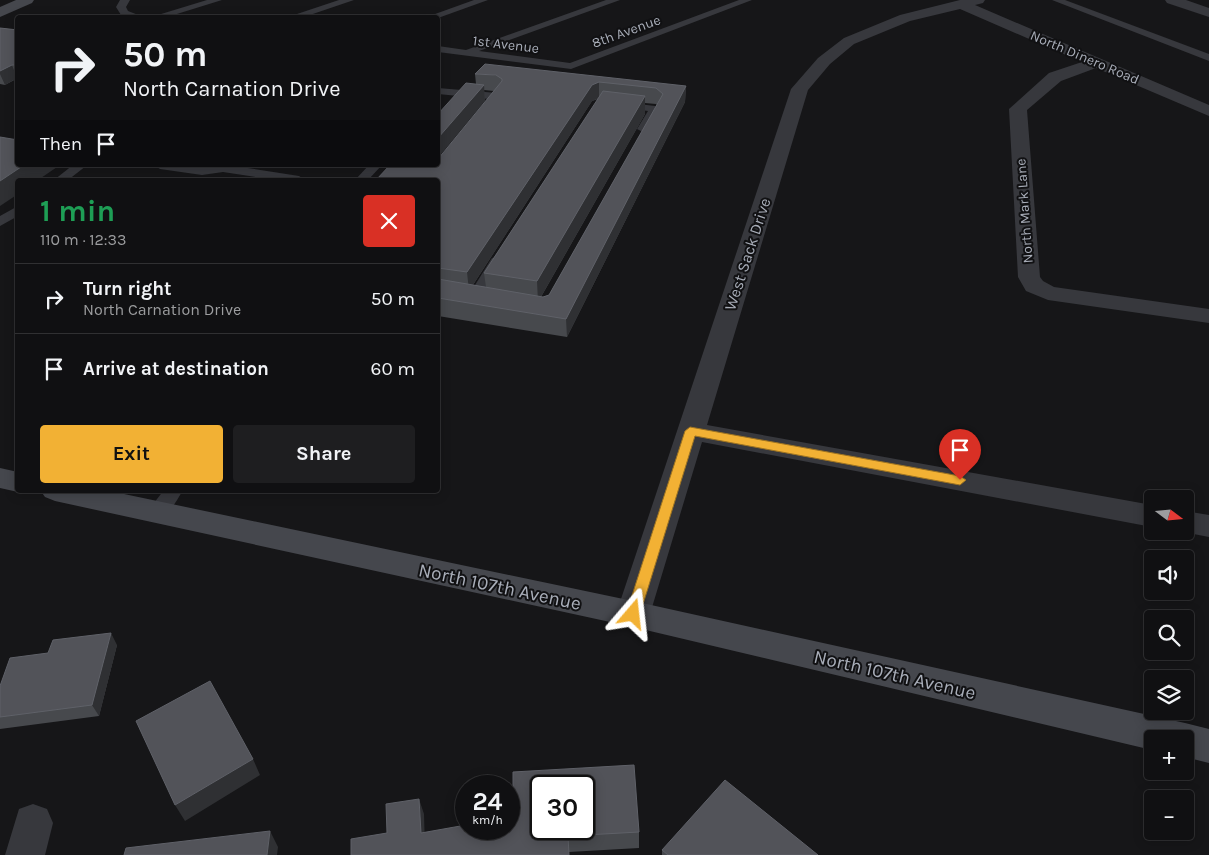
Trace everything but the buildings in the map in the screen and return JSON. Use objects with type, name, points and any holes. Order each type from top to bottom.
[{"type":"main road","points":[[0,13],[27,0]]},
{"type":"main road","points":[[0,478],[15,481]]},
{"type":"main road","name":"North 107th Avenue","points":[[85,493],[165,501],[633,614],[1144,731]]},
{"type":"main road","points":[[1194,742],[1209,746]]},
{"type":"street","points":[[1172,0],[1209,13]]},
{"type":"street","name":"North Dinero Road","points":[[969,2],[1096,62],[1209,110]]},
{"type":"street","name":"West Sack Drive","points":[[633,614],[800,89],[824,61],[849,41],[905,18],[969,2]]},
{"type":"street","name":"North Mark Lane","points":[[1096,62],[1055,77],[1018,109],[1028,278],[1034,286],[1048,293],[1209,316]]},
{"type":"street","points":[[690,431],[1144,515]]},
{"type":"street","points":[[1194,524],[1209,526]]},
{"type":"lane","points":[[125,0],[122,7],[124,12],[133,15]]},
{"type":"lane","points":[[163,15],[217,0]]},
{"type":"lane","points":[[299,15],[349,0]]},
{"type":"lane","points":[[437,15],[482,0]]},
{"type":"lane","points":[[467,52],[615,0]]},
{"type":"lane","name":"8th Avenue","points":[[571,66],[747,0]]},
{"type":"lane","points":[[1057,0],[1209,58]]},
{"type":"lane","name":"1st Avenue","points":[[440,49],[571,66]]},
{"type":"lane","points":[[440,90],[497,96],[478,119]]},
{"type":"lane","points":[[440,103],[450,92]]},
{"type":"lane","points":[[609,104],[655,109],[635,144]]},
{"type":"lane","points":[[63,178],[79,167]]},
{"type":"lane","points":[[174,167],[202,171],[223,168],[286,178]]},
{"type":"lane","points":[[363,178],[374,167]]},
{"type":"lane","points":[[0,222],[15,212]]},
{"type":"lane","points":[[474,298],[505,249]]},
{"type":"lane","points":[[456,295],[491,301]]},
{"type":"route","points":[[633,614],[690,431],[960,480]]}]
